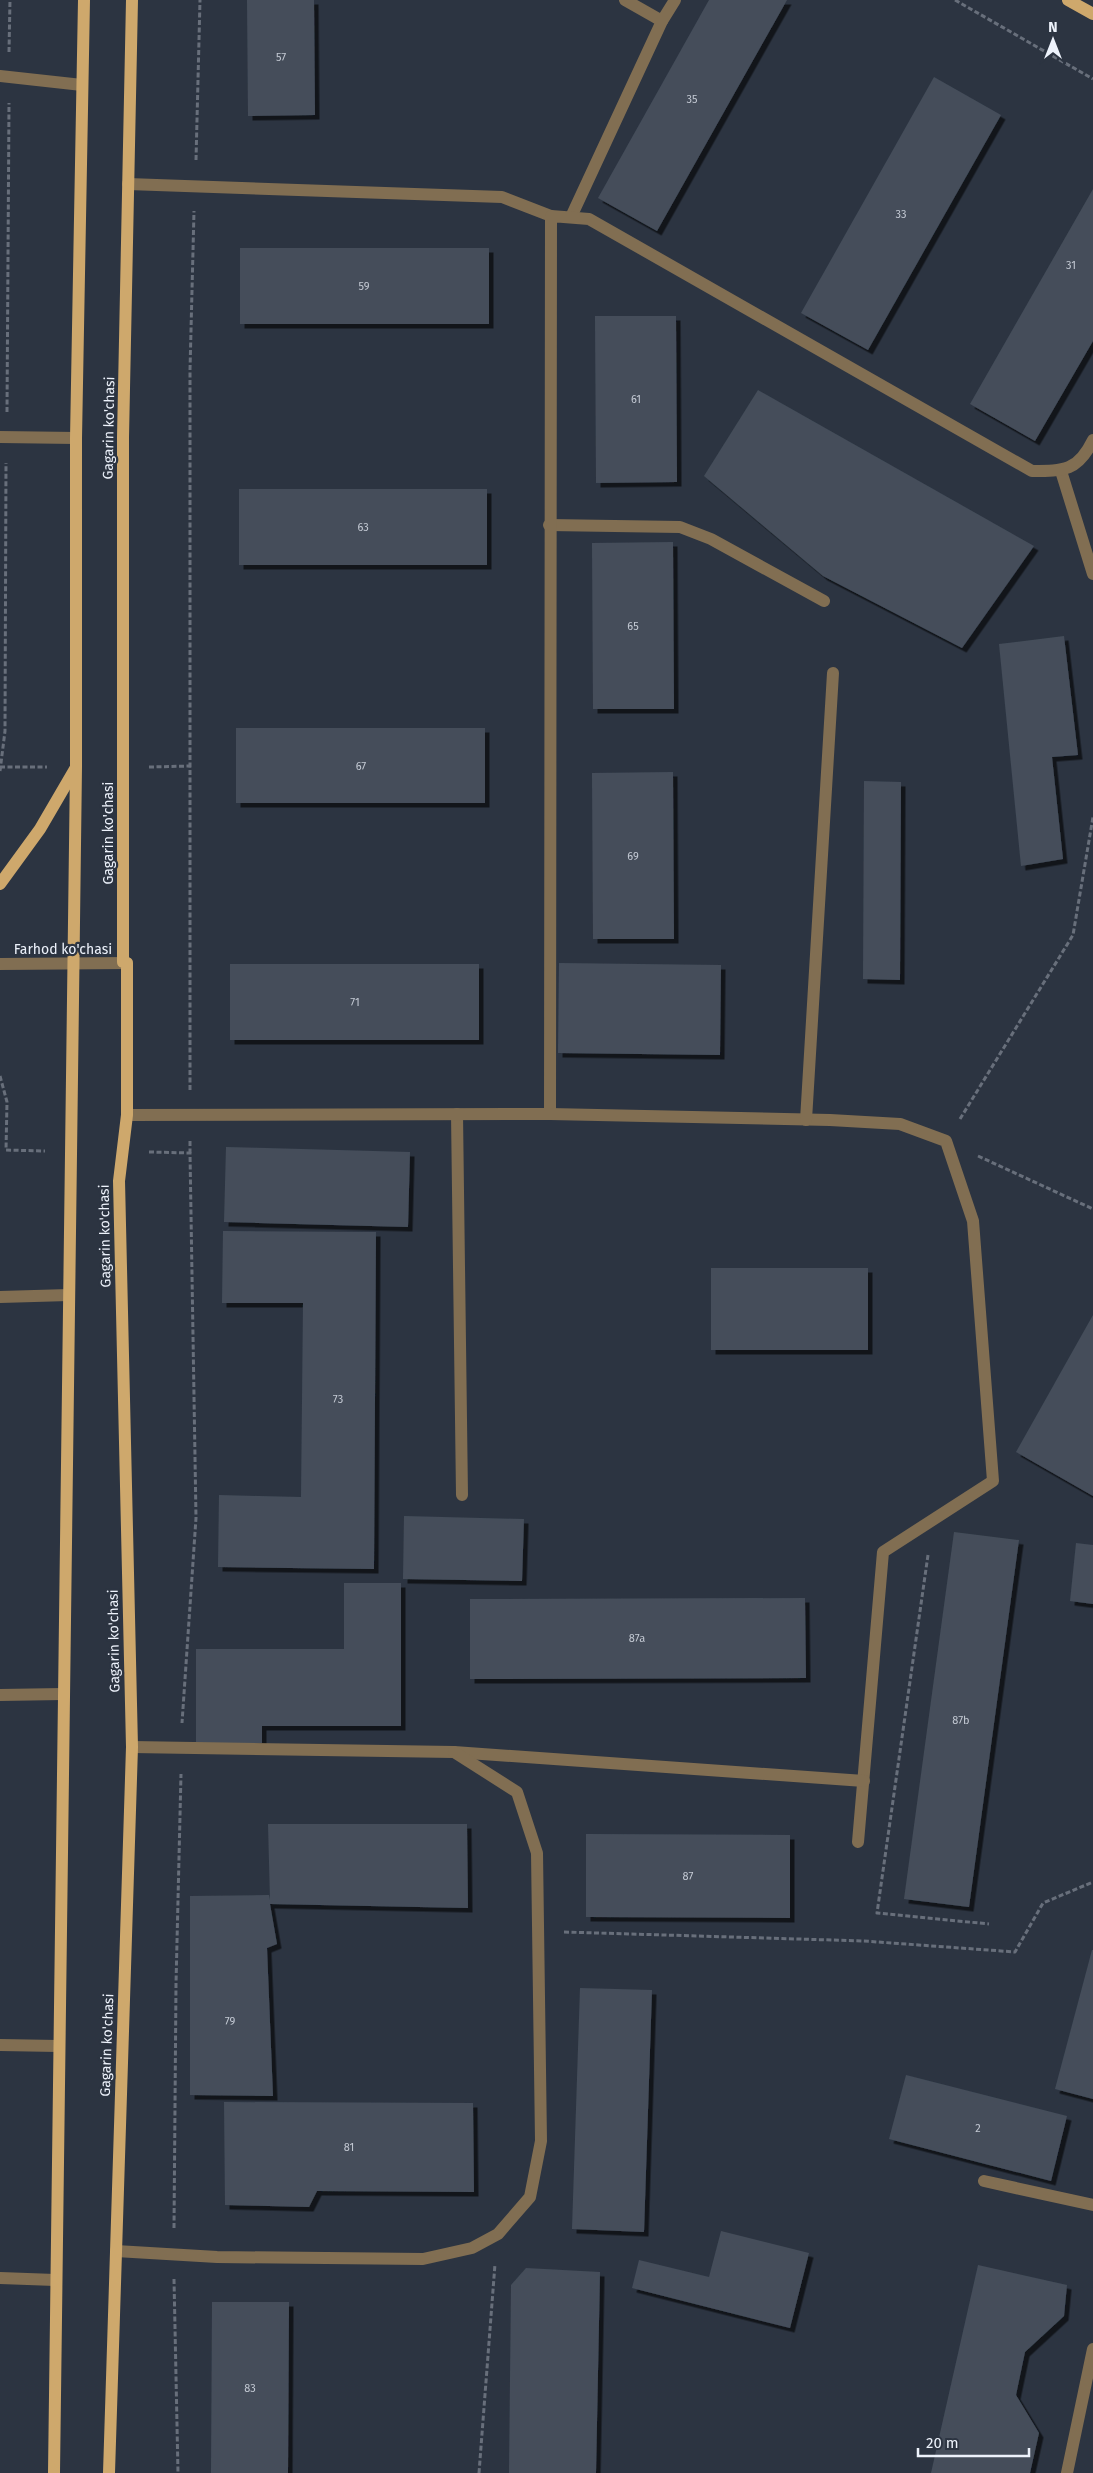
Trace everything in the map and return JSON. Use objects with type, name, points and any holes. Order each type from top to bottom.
[{"type":"main road","points":[[54,2473],[58,2046],[76,767],[76,438],[84,0]]},
{"type":"main road","name":"Gagarin ko'chasi","points":[[109,2473],[132,1747],[119,1181],[127,1116],[126,963],[123,962],[123,437],[132,0]]},
{"type":"main road","points":[[1068,0],[1093,14]]},
{"type":"main road","points":[[0,884],[40,829],[76,767]]},
{"type":"street","points":[[625,0],[662,21]]},
{"type":"street","points":[[571,217],[662,21],[675,0]]},
{"type":"street","points":[[4,76],[82,85]]},
{"type":"street","points":[[128,184],[502,198],[550,216],[589,219],[1032,472],[1061,472],[1084,457],[1093,440]]},
{"type":"street","points":[[550,216],[550,1114]]},
{"type":"street","points":[[3,437],[76,438]]},
{"type":"street","points":[[1061,472],[1093,574]]},
{"type":"street","points":[[549,525],[680,528],[711,538],[824,601]]},
{"type":"street","points":[[806,1120],[833,673]]},
{"type":"street","name":"Farhod ko'chasi","points":[[0,964],[72,965],[126,963]]},
{"type":"street","points":[[457,1114],[462,1495]]},
{"type":"street","points":[[127,1116],[550,1114],[806,1120],[900,1124],[946,1141],[973,1221],[993,1481],[883,1552],[858,1842]]},
{"type":"street","points":[[0,1297],[69,1295]]},
{"type":"street","points":[[0,1695],[63,1694]]},
{"type":"street","points":[[132,1747],[454,1752],[864,1781]]},
{"type":"street","points":[[116,2251],[174,2255],[423,2259],[472,2248],[498,2234],[530,2197],[542,2141],[537,1853],[517,1792],[454,1752]]},
{"type":"street","points":[[0,2045],[58,2046]]},
{"type":"street","points":[[984,2181],[1093,2205]]},
{"type":"street","points":[[0,2278],[55,2280]]},
{"type":"street","points":[[1067,2473],[1093,2349]]},
{"type":"path","points":[[0,771],[5,731],[3,437],[4,76],[10,0]]},
{"type":"path","points":[[178,2473],[174,2255],[176,1984],[181,1748],[196,1518],[189,1116],[190,370],[200,0]]},
{"type":"path","points":[[955,0],[1093,79]]},
{"type":"path","points":[[1093,817],[1072,935],[946,1141],[1093,1209]]},
{"type":"path","points":[[0,1076],[7,1102],[6,1150],[70,1151]]},
{"type":"path","points":[[123,1152],[190,1153]]},
{"type":"path","points":[[933,1520],[877,1914],[989,1924]]},
{"type":"path","points":[[538,1931],[864,1941],[1016,1952],[1043,1903],[1093,1882]]},
{"type":"path","points":[[479,2473],[498,2234]]},
{"type":"building","points":[[247,0],[314,0],[315,115],[248,116]]},
{"type":"building","points":[[709,0],[787,0],[657,231],[598,198]]},
{"type":"building","points":[[934,77],[1001,115],[868,350],[801,313]]},
{"type":"building","points":[[1093,189],[1093,341],[1035,441],[970,404]]},
{"type":"building","points":[[240,248],[489,248],[489,324],[240,324]]},
{"type":"building","points":[[595,316],[676,316],[677,482],[596,483]]},
{"type":"building","points":[[758,390],[1034,546],[962,648],[823,576],[704,476]]},
{"type":"building","points":[[239,489],[487,489],[487,565],[239,565]]},
{"type":"building","points":[[673,542],[674,709],[593,709],[592,543]]},
{"type":"building","points":[[1064,636],[1078,755],[1052,757],[1063,859],[1021,866],[999,644]]},
{"type":"building","points":[[236,728],[485,728],[485,803],[236,803]]},
{"type":"building","points":[[673,772],[674,939],[593,939],[592,773]]},
{"type":"building","points":[[864,781],[901,782],[900,980],[863,979]]},
{"type":"building","points":[[559,963],[721,965],[720,1055],[558,1053]]},
{"type":"building","points":[[230,964],[479,964],[479,1040],[230,1040]]},
{"type":"building","points":[[226,1147],[410,1152],[408,1227],[224,1222]]},
{"type":"building","points":[[223,1231],[376,1232],[374,1569],[218,1567],[219,1495],[301,1497],[303,1303],[222,1303]]},
{"type":"building","points":[[711,1268],[868,1268],[868,1350],[711,1350]]},
{"type":"building","points":[[1093,1315],[1093,1496],[1016,1452]]},
{"type":"building","points":[[404,1516],[524,1519],[522,1581],[403,1579]]},
{"type":"building","points":[[954,1532],[1019,1540],[969,1907],[904,1899]]},
{"type":"building","points":[[1076,1543],[1093,1545],[1093,1604],[1070,1601]]},
{"type":"building","points":[[344,1583],[401,1583],[401,1726],[262,1726],[262,1743],[196,1743],[196,1649],[344,1649]]},
{"type":"building","points":[[805,1598],[806,1678],[470,1679],[470,1599]]},
{"type":"building","points":[[268,1824],[467,1824],[468,1908],[270,1904],[277,1944],[267,1948],[273,2096],[190,2095],[190,1896],[269,1895],[270,1900]]},
{"type":"building","points":[[586,1834],[790,1835],[790,1918],[586,1917]]},
{"type":"building","points":[[1093,1950],[1093,2099],[1055,2089]]},
{"type":"building","points":[[580,1988],[652,1990],[644,2232],[572,2229]]},
{"type":"building","points":[[906,2075],[1067,2116],[1051,2181],[889,2139]]},
{"type":"building","points":[[224,2102],[473,2103],[474,2192],[317,2191],[309,2207],[225,2205]]},
{"type":"building","points":[[721,2231],[809,2253],[790,2328],[632,2288],[639,2260],[709,2277]]},
{"type":"building","points":[[978,2265],[1067,2285],[1064,2316],[1025,2352],[1016,2395],[1039,2433],[1030,2473],[931,2473]]},
{"type":"building","points":[[526,2268],[600,2272],[596,2473],[509,2473],[511,2285]]},
{"type":"building","points":[[212,2302],[289,2302],[288,2473],[211,2473]]}]
